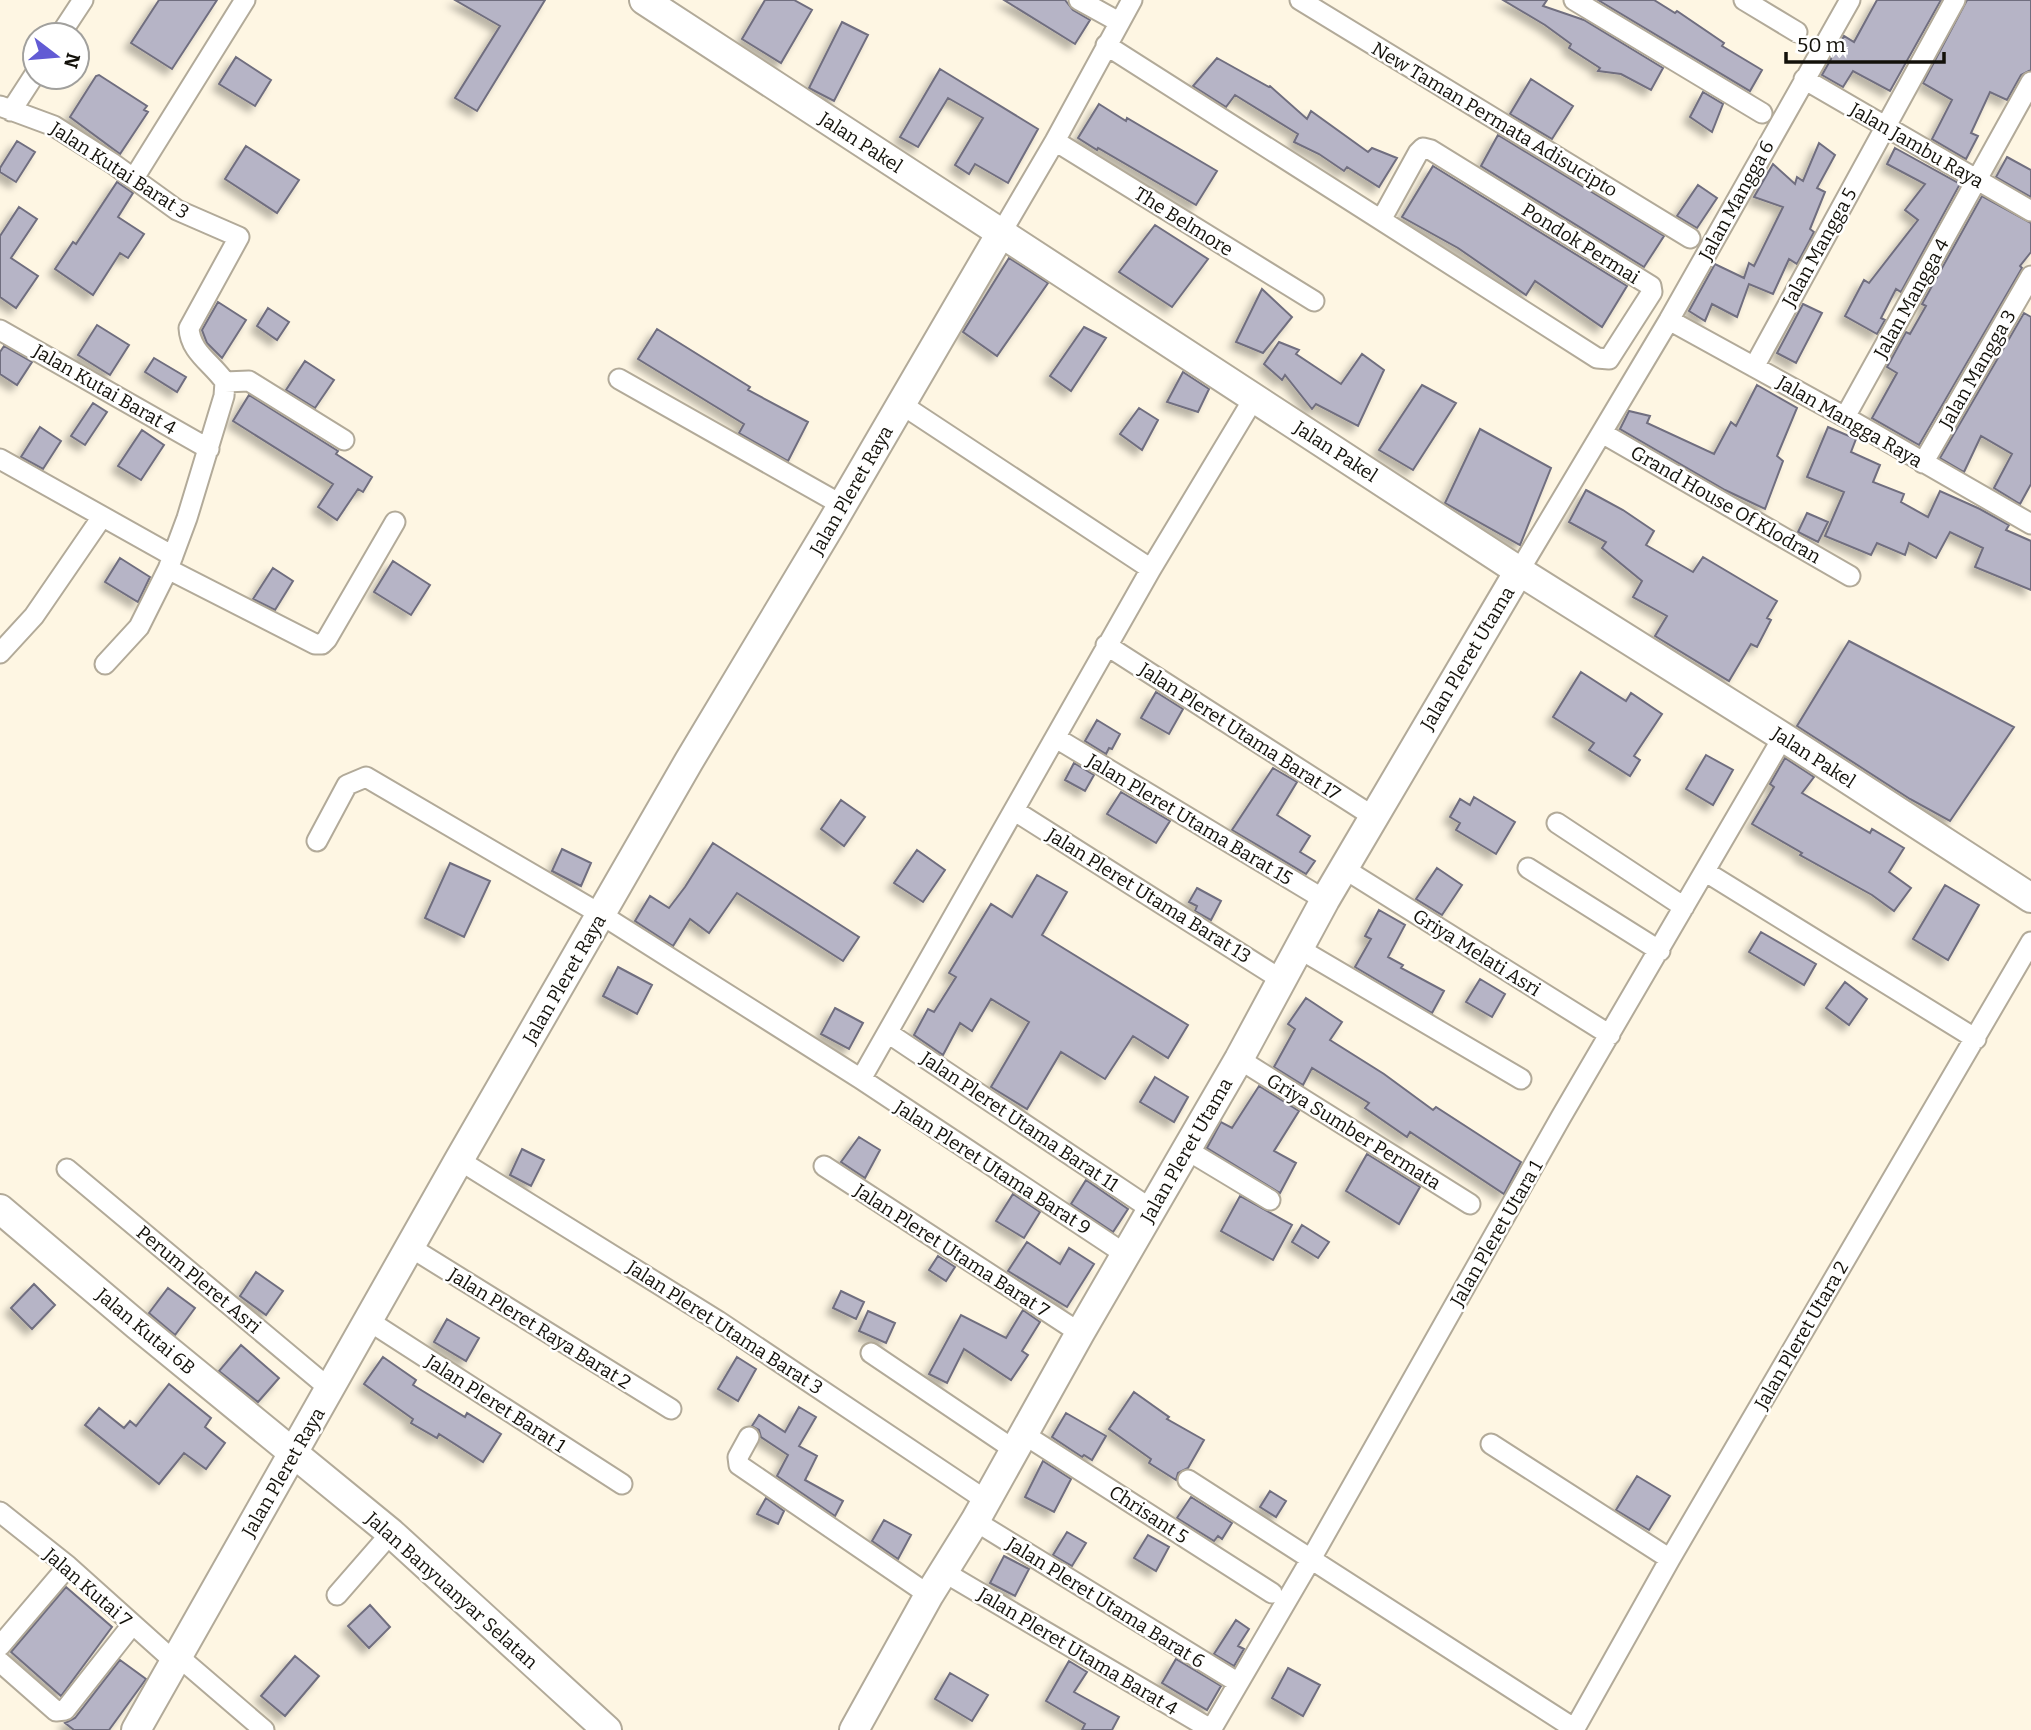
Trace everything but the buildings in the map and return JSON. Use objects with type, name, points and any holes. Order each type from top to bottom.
[{"type":"street","points":[[69,21],[83,0]]},
{"type":"street","points":[[134,178],[245,0]]},
{"type":"street","name":"Jalan Pakel","points":[[644,0],[1519,570],[2031,898]]},
{"type":"street","points":[[1079,0],[1119,22]]},
{"type":"street","points":[[1001,233],[1132,0]]},
{"type":"street","name":"New Taman Permata Adisucipto","points":[[1300,0],[1690,237]]},
{"type":"street","points":[[1574,0],[1762,113]]},
{"type":"street","points":[[1744,0],[1797,32]]},
{"type":"street","name":"Jalan Mangga 6","points":[[1519,570],[1669,320],[1850,0]]},
{"type":"street","name":"Jalan Mangga 5","points":[[1754,367],[1955,0]]},
{"type":"street","name":"Pondok Permai","points":[[1106,45],[1381,220],[1602,360],[1609,359],[1652,289],[1431,150],[1423,148],[1418,153],[1381,220]]},
{"type":"street","name":"Jalan Jambu Raya","points":[[1804,79],[2031,211]]},
{"type":"street","name":"Jalan Mangga 4","points":[[1845,417],[2031,82]]},
{"type":"street","points":[[5,108],[21,90]]},
{"type":"street","name":"Jalan Kutai Barat 3","points":[[5,108],[54,126],[134,178],[177,210],[239,237],[189,328],[190,340],[198,353],[225,382]]},
{"type":"street","name":"The Belmore","points":[[1055,141],[1314,301]]},
{"type":"street","name":"Jalan Pleret Raya","points":[[136,1730],[689,761],[1001,233]]},
{"type":"street","name":"Jalan Mangga 3","points":[[1923,463],[2031,276]]},
{"type":"street","name":"Jalan Mangga Raya","points":[[1669,320],[1923,463],[2029,518]]},
{"type":"street","name":"Jalan Kutai Barat 4","points":[[0,330],[209,449]]},
{"type":"street","points":[[619,379],[842,505]]},
{"type":"street","points":[[104,664],[139,627],[171,563],[209,449],[224,396],[225,382],[249,381],[344,440]]},
{"type":"street","points":[[860,1079],[1016,811],[1106,645],[1254,398]]},
{"type":"street","points":[[901,404],[1151,569]]},
{"type":"street","name":"Grand House Of Klodran","points":[[1602,433],[1850,576]]},
{"type":"street","points":[[0,459],[102,517],[171,563],[315,644],[322,644],[327,639],[396,522]]},
{"type":"street","points":[[0,653],[34,616],[102,517]]},
{"type":"street","name":"Jalan Pleret Utama","points":[[854,1730],[929,1595],[981,1511],[1125,1254],[1239,1059],[1343,868],[1519,570]]},
{"type":"street","name":"Jalan Pleret Utama Barat 17","points":[[1106,645],[1374,817]]},
{"type":"street","name":"Jalan Pleret Utara 1","points":[[1212,1730],[1237,1682],[1311,1559],[1783,737]]},
{"type":"street","name":"Jalan Pleret Utama Barat 15","points":[[1056,738],[1325,900]]},
{"type":"street","name":"Jalan Pleret Utama Barat 9","points":[[317,841],[347,785],[366,777],[602,915],[860,1079],[1125,1254]]},
{"type":"street","name":"Jalan Pleret Utama Barat 13","points":[[1016,811],[1282,980]]},
{"type":"street","points":[[1557,823],[1684,906]]},
{"type":"street","name":"Griya Melati Asri","points":[[1343,868],[1610,1035]]},
{"type":"street","points":[[1528,868],[1660,951]]},
{"type":"street","points":[[1714,877],[1976,1039]]},
{"type":"street","name":"Jalan Pleret Utara 2","points":[[1574,1729],[1670,1559],[2031,943]]},
{"type":"street","points":[[1298,948],[1521,1079]]},
{"type":"street","name":"Jalan Pleret Utama Barat 11","points":[[888,1033],[1151,1209]]},
{"type":"street","name":"Griya Sumber Permata","points":[[1239,1059],[1470,1204]]},
{"type":"street","points":[[1186,1150],[1269,1200]]},
{"type":"street","name":"Jalan Pleret Utama Barat 3","points":[[459,1160],[718,1321],[981,1511]]},
{"type":"street","name":"Jalan Pleret Utama Barat 7","points":[[824,1166],[1080,1333]]},
{"type":"street","name":"Perum Pleret Asri","points":[[67,1168],[330,1389]]},
{"type":"street","name":"Jalan Kutai 6B","points":[[0,1209],[137,1325],[294,1452]]},
{"type":"street","name":"Jalan Pleret Raya Barat 2","points":[[410,1247],[671,1409]]},
{"type":"street","name":"Jalan Pleret Barat 1","points":[[369,1321],[622,1484]]},
{"type":"street","name":"Chrisant 5","points":[[871,1353],[1272,1593]]},
{"type":"street","points":[[749,1437],[738,1457],[740,1465],[929,1595]]},
{"type":"street","points":[[1492,1444],[1670,1559]]},
{"type":"street","name":"Jalan Banyuanyar Selatan","points":[[294,1452],[391,1533],[607,1730]]},
{"type":"street","points":[[1188,1480],[1574,1729]]},
{"type":"street","name":"Jalan Pleret Utama Barat 6","points":[[981,1511],[1237,1682]]},
{"type":"street","name":"Jalan Kutai 7","points":[[0,1513],[68,1566],[132,1625],[264,1730]]},
{"type":"street","points":[[337,1595],[391,1533]]},
{"type":"street","points":[[0,1646],[68,1566]]},
{"type":"street","name":"Jalan Pleret Utama Barat 4","points":[[944,1572],[1212,1730]]},
{"type":"street","points":[[0,1662],[56,1711],[61,1712],[132,1625]]}]
